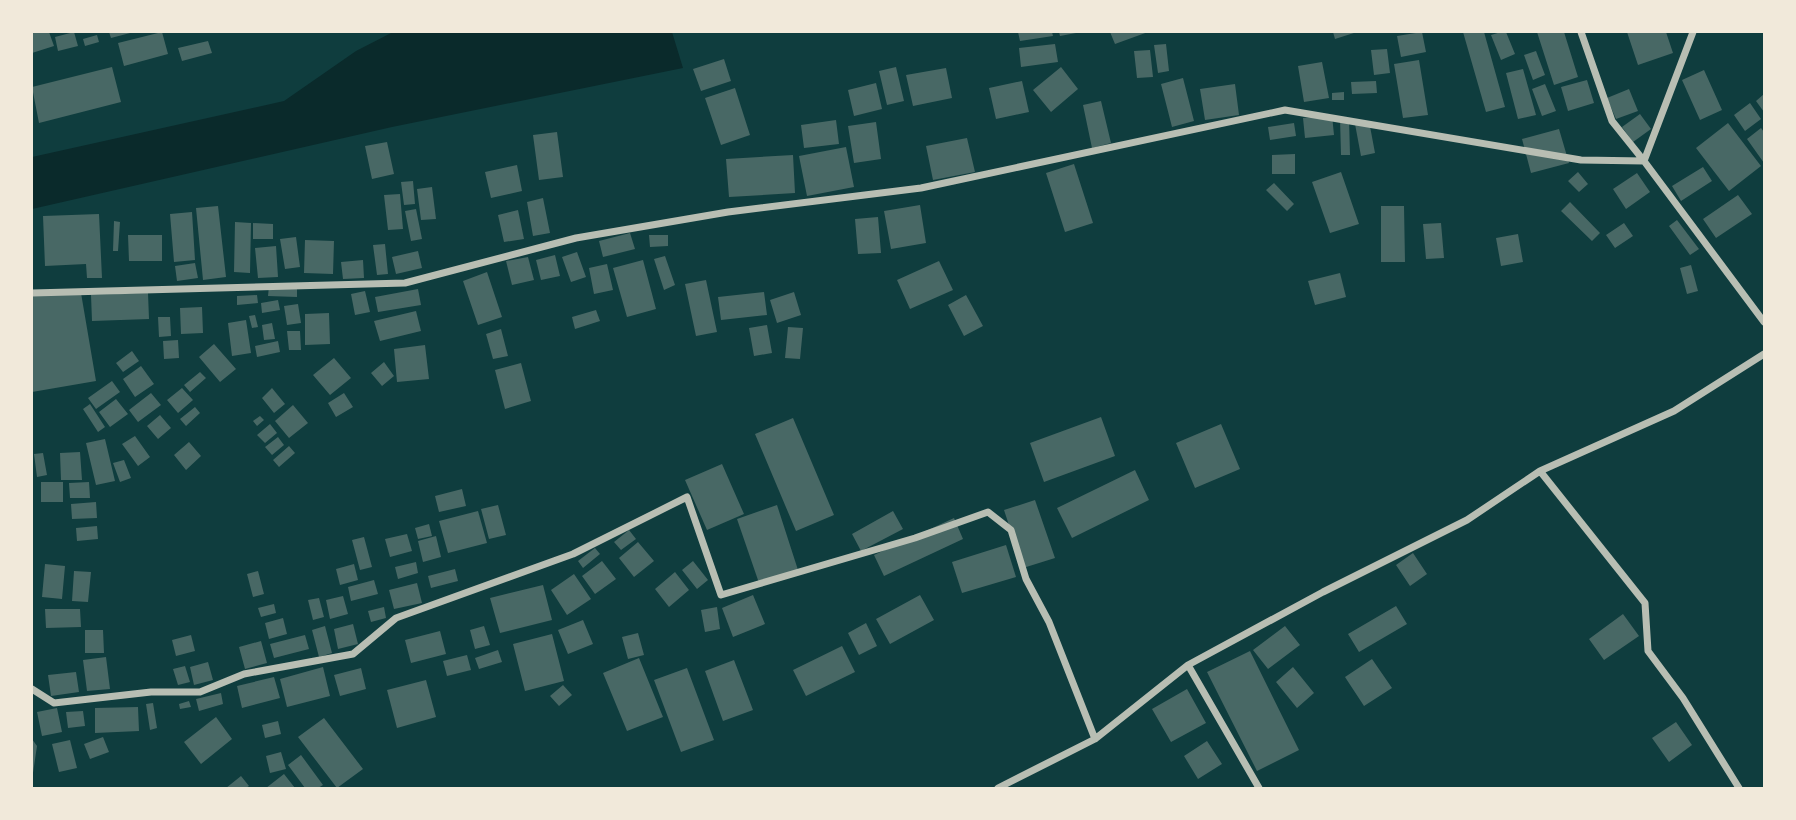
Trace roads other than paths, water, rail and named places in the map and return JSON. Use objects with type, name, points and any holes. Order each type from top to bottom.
[{"type":"street","points":[[1581,32],[1612,121],[1765,322]]},
{"type":"street","points":[[1644,161],[1692,32]]},
{"type":"street","points":[[32,293],[405,283],[576,238],[729,212],[920,188],[1285,110],[1581,160],[1644,161]]},
{"type":"street","points":[[998,789],[1096,739],[1188,665],[1323,592],[1467,520],[1539,471],[1674,411],[1765,354]]},
{"type":"street","points":[[1539,471],[1645,603],[1648,651],[1683,698],[1739,789]]},
{"type":"street","points":[[32,689],[54,703],[106,695],[200,692],[244,674],[353,654],[396,618],[573,554],[687,496],[721,595],[915,538],[988,512],[1011,530],[1026,579],[1049,622],[1096,739]]},
{"type":"street","points":[[1188,665],[1259,789]]},
{"type":"water","points":[[393,32],[672,32],[683,68],[392,127],[32,209],[32,157],[284,101],[356,51]]}]
